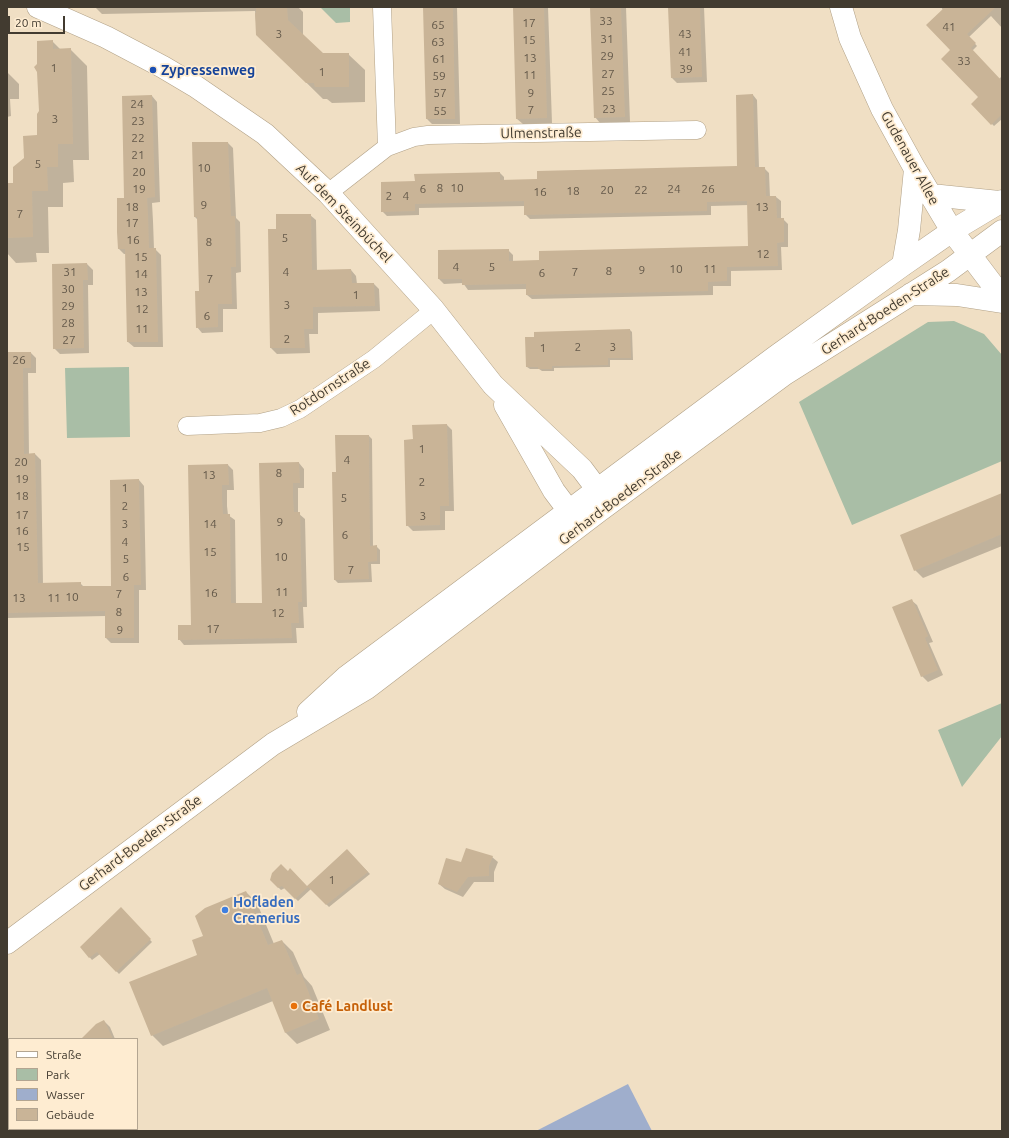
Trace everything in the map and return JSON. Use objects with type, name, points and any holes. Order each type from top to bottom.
[{"type":"main road","name":"Auf dem Steinbüchel","points":[[38,7],[106,37],[195,86],[265,134],[328,193],[434,310],[494,385],[582,469],[601,497],[594,515]]},
{"type":"main road","name":"Gudenauer Allee","points":[[841,7],[850,38],[882,109],[915,169],[952,231],[1002,297]]},
{"type":"main road","points":[[903,264],[915,169]]},
{"type":"main road","points":[[931,195],[1001,201]]},
{"type":"main road","name":"Gerhard-Boeden-Straße","points":[[7,943],[273,744],[346,677],[597,489],[903,264],[952,231],[1001,201]]},
{"type":"main road","name":"Gerhard-Boeden-Straße","points":[[273,744],[367,688],[594,515],[785,374],[948,271],[1002,231]]},
{"type":"main road","points":[[911,294],[957,296],[1002,302]]},
{"type":"main road","name":"Auf dem Steinbüchel","points":[[494,385],[554,491],[569,511]]},
{"type":"main road","points":[[569,511],[594,515]]},
{"type":"street","points":[[382,7],[387,147]]},
{"type":"street","name":"Ulmenstraße","points":[[328,193],[387,147],[414,136],[697,130]]},
{"type":"street","name":"Rotdornstraße","points":[[187,426],[260,423],[281,418],[300,409],[374,359],[434,310]]},
{"type":"green space","points":[[320,7],[350,7],[350,22],[336,23]]},
{"type":"green space","points":[[954,321],[984,334],[1002,355],[1002,461],[852,525],[799,402],[928,322]]},
{"type":"green space","points":[[129,367],[130,437],[67,438],[65,368]]},
{"type":"green space","points":[[1002,703],[1002,736],[962,787],[938,730]]},
{"type":"water","points":[[628,1084],[652,1131],[536,1131]]},
{"type":"building","points":[[256,7],[287,7],[288,20],[323,53],[349,53],[349,87],[315,87],[314,83],[306,83],[256,35]]},
{"type":"building","points":[[423,7],[453,7],[455,119],[426,119]]},
{"type":"building","points":[[513,7],[544,7],[547,118],[516,119]]},
{"type":"building","points":[[590,7],[621,7],[625,117],[594,118]]},
{"type":"building","points":[[668,7],[700,7],[702,77],[671,78]]},
{"type":"building","points":[[945,7],[996,7],[967,34],[976,43],[971,48],[1002,81],[1002,114],[991,125],[971,104],[978,97],[941,59],[950,50],[926,25]]},
{"type":"building","points":[[53,40],[53,49],[71,48],[73,144],[58,144],[58,167],[47,167],[48,191],[32,191],[33,237],[7,238],[7,183],[13,183],[13,167],[24,158],[23,136],[37,135],[37,114],[39,111],[37,72],[34,67],[37,64],[37,41]]},
{"type":"building","points":[[753,94],[755,167],[765,167],[766,196],[776,196],[777,218],[784,218],[784,242],[777,243],[778,266],[727,267],[727,281],[708,282],[708,291],[526,295],[526,284],[462,285],[462,279],[438,279],[438,250],[509,249],[509,261],[539,260],[539,251],[748,246],[747,201],[707,202],[707,211],[524,215],[524,201],[415,204],[415,211],[381,212],[381,182],[415,181],[414,174],[500,172],[500,180],[537,179],[537,171],[737,166],[736,95]]},
{"type":"building","points":[[152,95],[155,197],[147,198],[149,248],[156,248],[158,342],[127,342],[125,249],[118,249],[117,232],[117,198],[124,198],[122,96]]},
{"type":"building","points":[[192,142],[228,142],[231,216],[235,216],[236,267],[231,267],[232,304],[218,304],[218,327],[196,328],[195,291],[199,291],[197,217],[194,217]]},
{"type":"building","points":[[276,214],[311,214],[312,270],[351,269],[352,283],[374,283],[375,306],[313,307],[313,329],[304,329],[305,348],[270,348],[268,229],[276,229]]},
{"type":"building","points":[[87,263],[88,280],[83,280],[84,348],[53,349],[52,264]]},
{"type":"building","points":[[630,329],[631,358],[608,358],[608,365],[552,366],[552,369],[526,367],[525,337],[534,337],[534,332]]},
{"type":"building","points":[[7,352],[31,352],[31,368],[23,368],[24,454],[35,453],[38,583],[81,582],[81,586],[111,586],[110,480],[139,479],[141,585],[134,585],[134,638],[105,638],[105,611],[7,613]]},
{"type":"building","points":[[447,424],[449,506],[440,506],[440,525],[406,526],[404,440],[413,439],[412,425]]},
{"type":"building","points":[[335,435],[369,435],[370,546],[377,545],[377,561],[368,562],[369,579],[334,580],[332,472],[336,472]]},
{"type":"building","points":[[299,462],[300,483],[293,483],[293,498],[294,512],[300,512],[302,602],[298,602],[299,623],[291,623],[292,638],[178,640],[178,625],[191,625],[188,465],[228,464],[229,485],[222,485],[222,499],[223,514],[230,514],[231,603],[262,603],[259,463]]},
{"type":"building","points":[[1002,493],[1002,534],[914,571],[900,535]]},
{"type":"building","points":[[912,599],[928,636],[925,638],[938,670],[921,677],[892,607]]},
{"type":"building","points":[[466,848],[493,856],[489,866],[489,876],[468,877],[457,892],[438,884],[446,858],[461,862]]},
{"type":"building","points":[[347,849],[368,872],[326,905],[308,887],[295,899],[282,886],[278,888],[270,880],[272,873],[281,864],[288,871],[290,868],[307,886]]},
{"type":"building","points":[[246,891],[268,945],[282,940],[297,975],[301,973],[319,1019],[285,1033],[267,988],[151,1036],[129,982],[197,955],[192,940],[203,936],[195,916],[205,908]]},
{"type":"building","points":[[121,907],[151,939],[116,972],[97,952],[89,958],[80,947]]},
{"type":"building","points":[[104,1020],[113,1038],[82,1038],[96,1024]]},
{"type":"place","name":"Zypressenweg","points":[[153,70]]},
{"type":"place","name":"Hofladen Cremerius","points":[[225,910]]},
{"type":"place","name":"Café Landlust","points":[[294,1006]]}]
